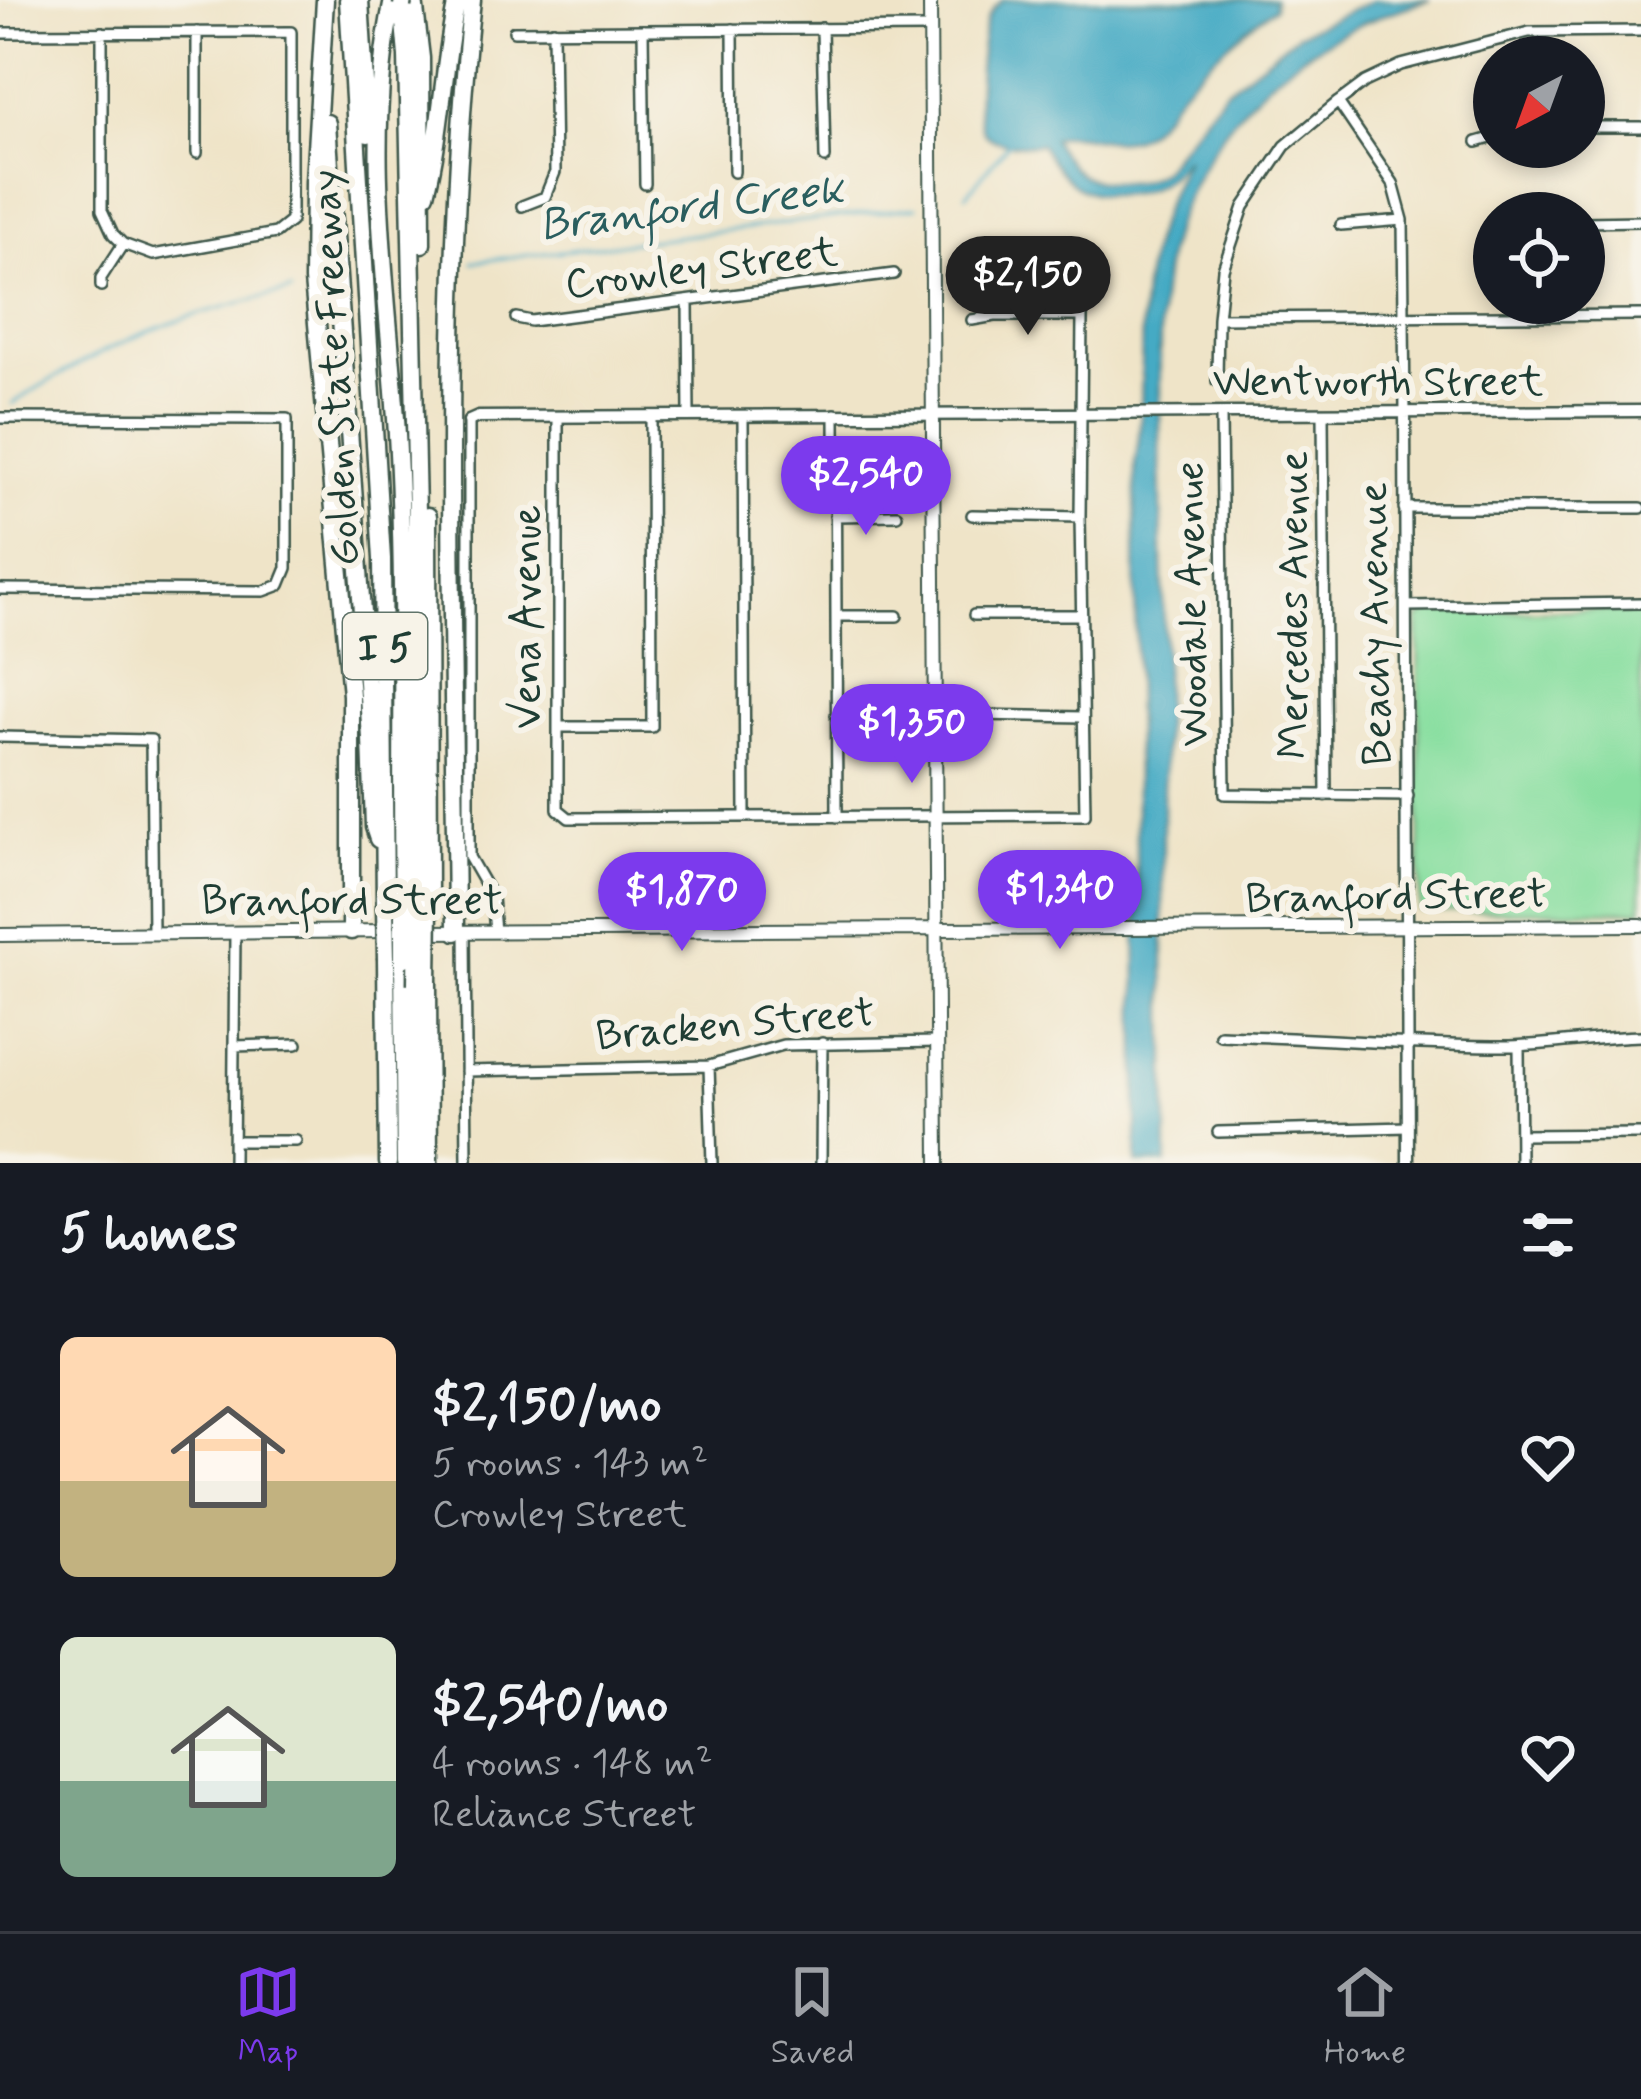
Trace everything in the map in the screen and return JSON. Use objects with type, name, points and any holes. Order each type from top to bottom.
[{"type":"highway","points":[[325,0],[313,280],[351,695],[352,931]]},
{"type":"highway","points":[[343,0],[326,116],[374,827],[386,863]]},
{"type":"highway","name":"Golden State Freeway","points":[[343,0],[382,559],[386,863],[408,906],[395,959],[388,1163]]},
{"type":"highway","points":[[360,0],[401,638],[408,906]]},
{"type":"highway","points":[[401,638],[399,457],[378,118],[403,1]]},
{"type":"highway","points":[[403,1],[388,118],[416,544],[408,906]]},
{"type":"highway","name":"Golden State Freeway","points":[[403,1],[421,58],[408,906],[422,984],[429,1163]]},
{"type":"highway","points":[[422,212],[433,167],[445,56],[467,1]]},
{"type":"highway","points":[[460,932],[454,308],[467,1]]},
{"type":"highway","points":[[395,959],[405,1163]]},
{"type":"highway","points":[[417,1163],[422,984]]},
{"type":"main road","points":[[931,0],[938,1163]]},
{"type":"main road","name":"Branford Street","points":[[0,935],[1641,925]]},
{"type":"street","points":[[822,28],[825,158]]},
{"type":"street","points":[[514,31],[931,28]]},
{"type":"street","points":[[733,29],[734,172]]},
{"type":"street","points":[[522,206],[544,196],[555,172],[553,30]]},
{"type":"street","points":[[643,30],[645,184]]},
{"type":"street","points":[[1217,381],[1223,269],[1244,207],[1285,146],[1337,102],[1401,65],[1528,32],[1641,31]]},
{"type":"street","points":[[0,33],[102,32],[290,32],[291,221],[276,233],[153,254],[123,244],[113,234],[102,210],[102,32]]},
{"type":"street","points":[[196,153],[197,32]]},
{"type":"street","name":"Beachy Avenue","points":[[1337,102],[1393,183],[1403,220],[1408,1163]]},
{"type":"street","points":[[1605,127],[1641,127]]},
{"type":"street","points":[[1341,225],[1403,220]]},
{"type":"street","points":[[1605,222],[1641,221]]},
{"type":"street","points":[[101,286],[101,278],[123,244]]},
{"type":"street","points":[[995,316],[996,251]]},
{"type":"street","points":[[743,416],[745,817],[1085,815],[1080,517],[1082,316],[1090,270]]},
{"type":"street","name":"Crowley Street","points":[[516,317],[531,321],[894,274]]},
{"type":"street","points":[[688,302],[689,415]]},
{"type":"street","points":[[1218,318],[1641,315]]},
{"type":"street","points":[[972,320],[1082,316]]},
{"type":"street","name":"Wentworth Street","points":[[469,421],[478,417],[689,415],[1641,411]]},
{"type":"street","name":"Mercedes Avenue","points":[[1323,413],[1326,796]]},
{"type":"street","points":[[835,414],[837,817]]},
{"type":"street","name":"Woodale Avenue","points":[[1221,414],[1226,794],[1326,796]]},
{"type":"street","points":[[558,727],[652,727],[651,416]]},
{"type":"street","name":"Vena Avenue","points":[[558,417],[558,808],[569,818],[745,817]]},
{"type":"street","points":[[0,418],[287,419],[286,568],[280,586],[264,591],[0,589]]},
{"type":"street","points":[[469,421],[469,857],[495,907],[495,932]]},
{"type":"street","points":[[1404,508],[1641,508]]},
{"type":"street","points":[[835,516],[897,515]]},
{"type":"street","points":[[972,515],[1080,517]]},
{"type":"street","points":[[1406,605],[1641,603]]},
{"type":"street","points":[[974,615],[1081,615]]},
{"type":"street","points":[[836,616],[897,616]]},
{"type":"street","points":[[836,715],[898,715]]},
{"type":"street","points":[[976,715],[1082,717]]},
{"type":"street","points":[[0,736],[151,740],[153,932]]},
{"type":"street","points":[[1326,796],[1408,796]]},
{"type":"street","points":[[460,932],[467,1163]]},
{"type":"street","points":[[233,1163],[235,933]]},
{"type":"street","points":[[1220,1035],[1519,1046],[1641,1036]]},
{"type":"street","name":"Bracken Street","points":[[466,1071],[709,1066],[783,1045],[938,1042]]},
{"type":"street","points":[[821,1163],[822,1043]]},
{"type":"street","points":[[234,1046],[297,1044]]},
{"type":"street","points":[[1519,1046],[1520,1163]]},
{"type":"street","points":[[709,1066],[712,1163]]},
{"type":"street","points":[[1218,1132],[1408,1127]]},
{"type":"street","points":[[1520,1135],[1641,1134]]},
{"type":"street","points":[[233,1142],[296,1142]]},
{"type":"green space","points":[[1641,610],[1641,911],[1420,911],[1418,619],[1430,611]]},
{"type":"water","points":[[1003,0],[1274,0],[1274,8],[1208,63],[1144,133],[1125,140],[1072,135],[1052,139],[1080,174],[1097,181],[1123,182],[1143,180],[1161,171],[1225,91],[1298,34],[1374,0],[1430,0],[1348,30],[1280,73],[1251,100],[1202,167],[1182,208],[1167,256],[1160,356],[1167,1163],[1137,1163],[1135,463],[1147,271],[1163,213],[1187,157],[1148,189],[1098,194],[1071,183],[1040,144],[1011,144],[985,134],[978,98],[982,46],[987,19]]},
{"type":"waterway","name":"Branford Creek","points":[[966,195],[1010,141]]},
{"type":"waterway","name":"Branford Creek","points":[[473,262],[917,207]]},
{"type":"waterway","name":"Branford Creek","points":[[12,404],[146,332],[291,291]]}]
